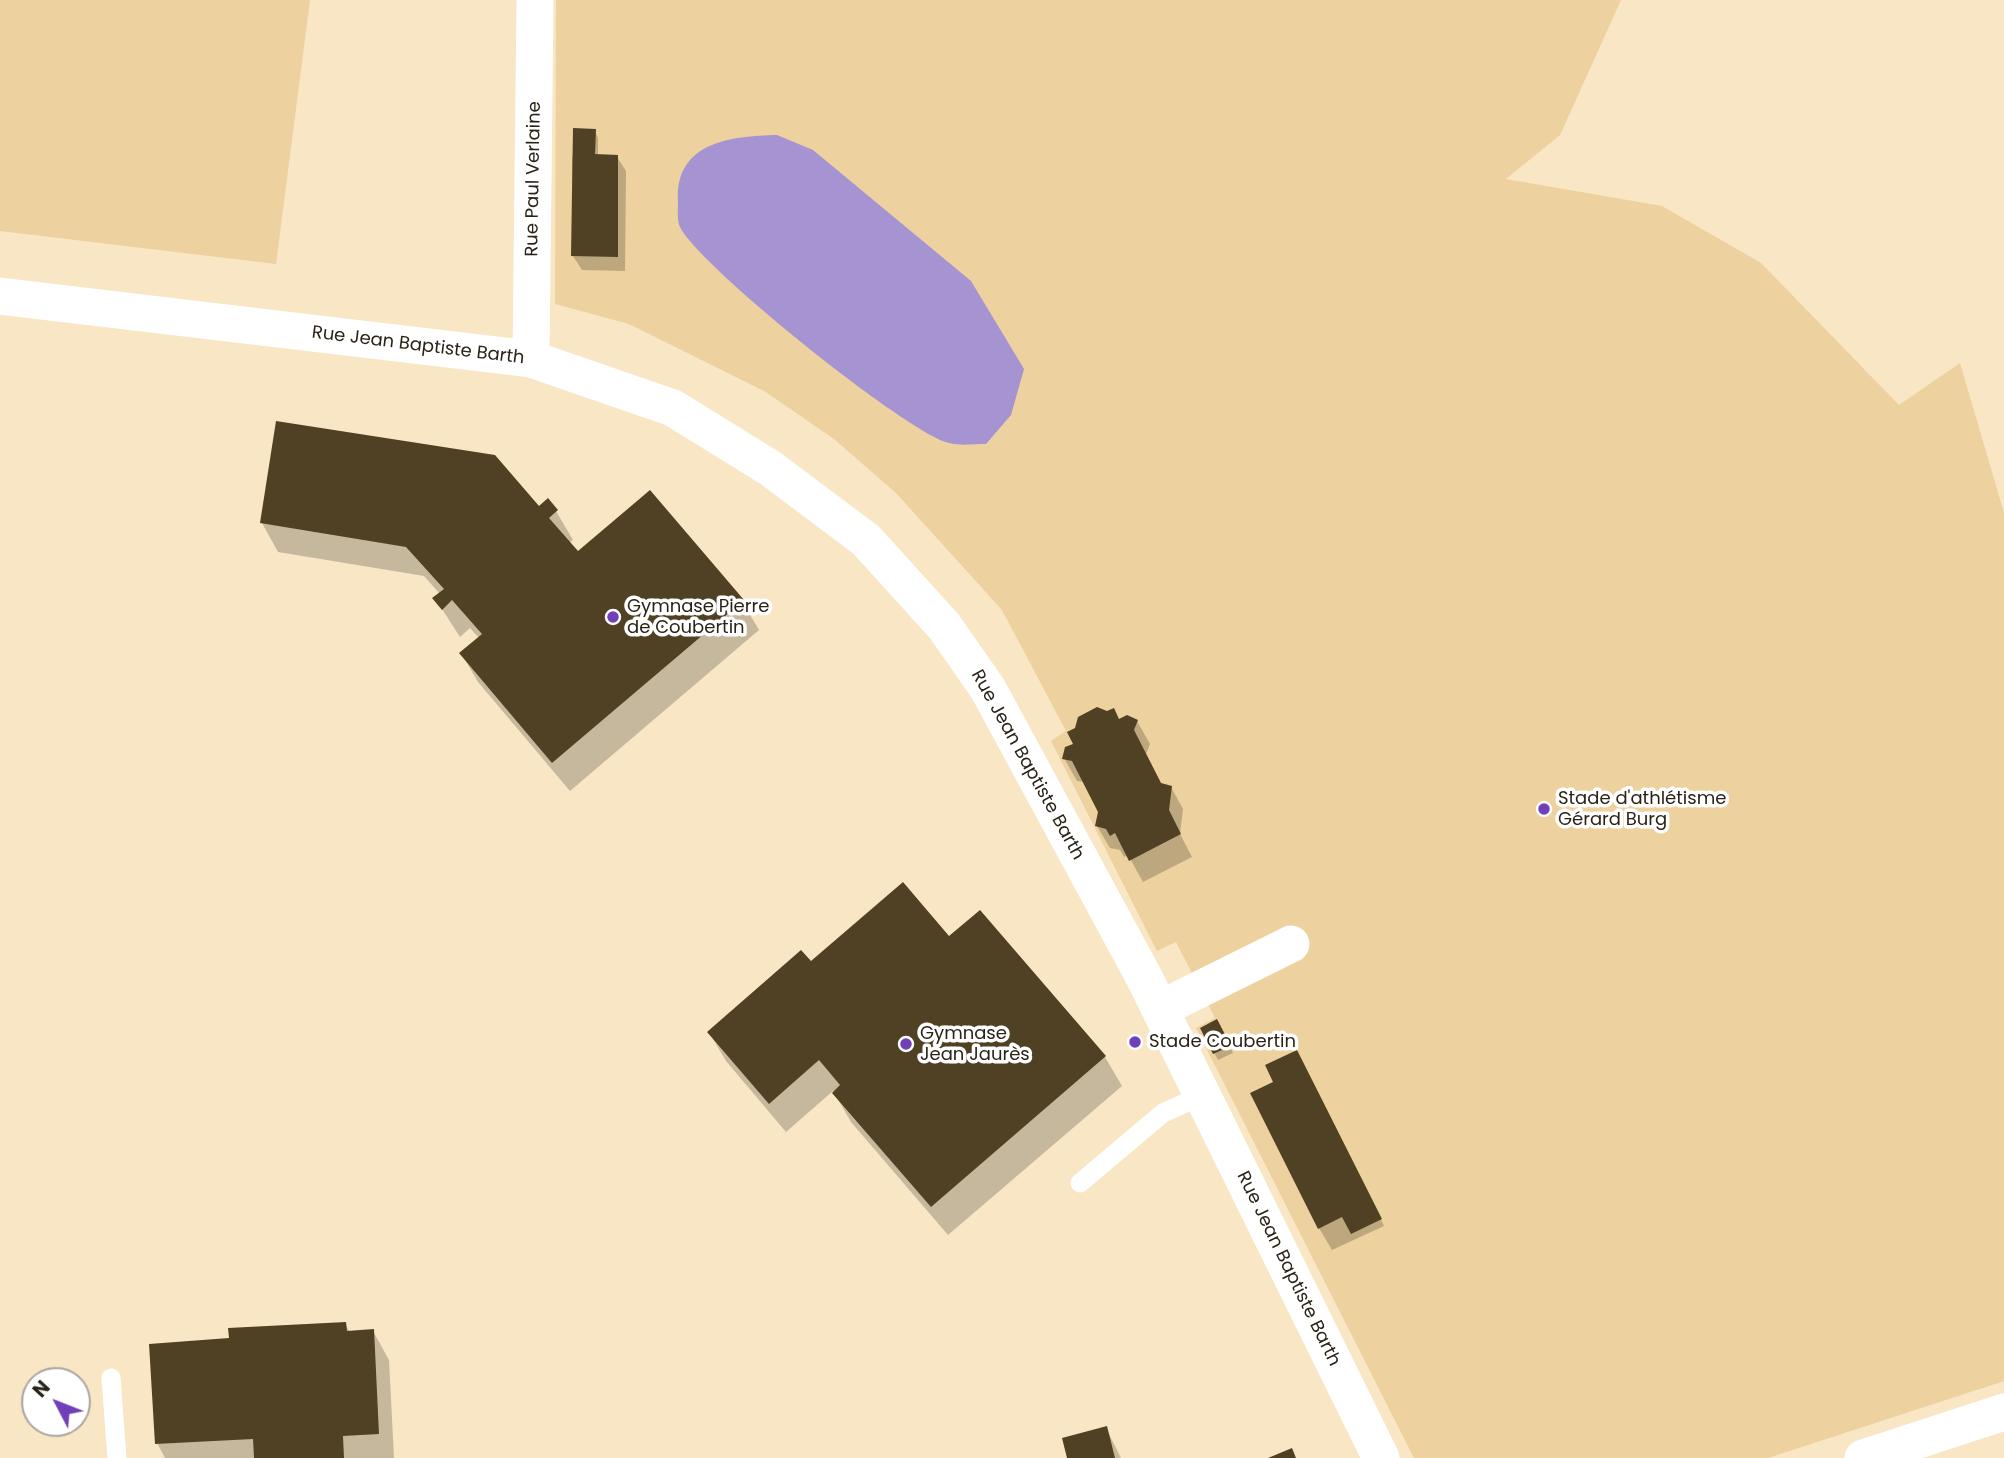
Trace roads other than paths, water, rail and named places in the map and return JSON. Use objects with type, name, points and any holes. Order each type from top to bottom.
[{"type":"street","name":"Rue Paul Verlaine","points":[[531,359],[536,0]]},
{"type":"street","name":"Rue Jean Baptiste Barth","points":[[0,296],[531,359],[673,408],[770,468],[866,540],[944,626],[988,689],[1160,1009],[1381,1458]]},
{"type":"street","points":[[1160,1009],[1291,944]]},
{"type":"street","points":[[1863,1458],[2004,1412]]},
{"type":"lane","points":[[1080,1184],[1163,1113],[1203,1095]]},
{"type":"lane","points":[[111,1378],[117,1458]]},
{"type":"place","name":"Gymnase Pierre de Coubertin","points":[[613,617]]},
{"type":"place","name":"Stade d'athlétisme Gérard Burg","points":[[1544,809]]},
{"type":"place","name":"Stade Coubertin","points":[[1135,1042]]},
{"type":"place","name":"Gymnase Jean Jaurès","points":[[906,1044]]}]
